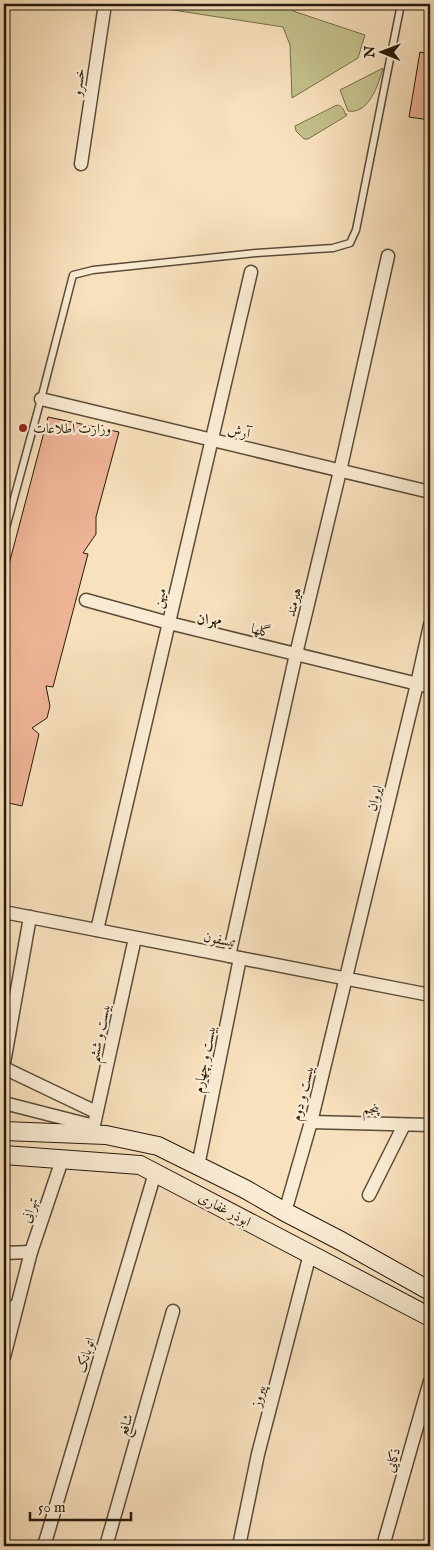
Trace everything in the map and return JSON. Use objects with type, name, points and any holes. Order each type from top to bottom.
[{"type":"main road","name":"ابوذر غفاری","points":[[4,1131],[68,1134],[93,1130],[106,1135],[123,1137],[158,1146],[245,1189],[430,1291]]},
{"type":"main road","points":[[62,1160],[68,1134]]},
{"type":"main road","name":"ابوذر غفاری","points":[[4,1155],[140,1165],[430,1318]]},
{"type":"street","name":"خسرو","points":[[81,164],[105,4]]},
{"type":"street","name":"هیرمند","points":[[234,957],[296,654],[340,471],[388,256]]},
{"type":"street","name":"میهن","points":[[97,930],[251,272]]},
{"type":"street","name":"آرش","points":[[41,399],[430,492]]},
{"type":"street","name":"گلها","points":[[86,600],[169,623],[430,687]]},
{"type":"street","name":"ایروان","points":[[345,979],[430,625]]},
{"type":"street","name":"تیسفون","points":[[4,912],[430,995]]},
{"type":"street","points":[[4,1063],[30,917]]},
{"type":"street","name":"بیست و ششم","points":[[93,1130],[135,938]]},
{"type":"street","name":"بیست و چهارم","points":[[198,1166],[234,957]]},
{"type":"street","name":"بیست و دوم","points":[[284,1212],[311,1122],[345,979]]},
{"type":"street","points":[[4,1068],[96,1112]]},
{"type":"street","points":[[4,1103],[93,1130]]},
{"type":"street","name":"پنجم","points":[[311,1122],[430,1125]]},
{"type":"street","points":[[370,1195],[404,1125]]},
{"type":"street","name":"تهرانی","points":[[4,1358],[31,1252],[62,1160]]},
{"type":"street","name":"اتوبانک","points":[[44,1546],[155,1173]]},
{"type":"street","points":[[4,1253],[31,1252]]},
{"type":"street","name":"پیروز","points":[[239,1546],[258,1454],[310,1254]]},
{"type":"street","points":[[4,1312],[17,1305]]},
{"type":"street","name":"شافع","points":[[106,1546],[173,1311]]},
{"type":"street","name":"ذکایی","points":[[383,1546],[430,1381]]},
{"type":"lane","points":[[4,534],[73,275],[93,270],[256,252],[333,248],[350,243],[356,230],[401,4]]},
{"type":"shaded area","points":[[134,4],[294,4],[293,11],[365,35],[358,58],[292,98],[290,45],[283,27]]},
{"type":"shaded area","points":[[383,68],[372,97],[362,108],[348,111],[340,90]]},
{"type":"shaded area","points":[[337,105],[347,114],[346,116],[308,139],[304,139],[296,131],[295,126]]},
{"type":"building","points":[[420,52],[430,54],[430,120],[409,117]]},
{"type":"building","points":[[48,417],[119,432],[96,517],[96,534],[83,553],[88,554],[53,687],[46,686],[50,706],[47,718],[32,728],[39,734],[22,806],[4,802],[4,583]]},
{"type":"place","name":"وزارت اطلاعات","points":[[23,428]]},
{"type":"district","name":"مهران","points":[[209,619]]}]
